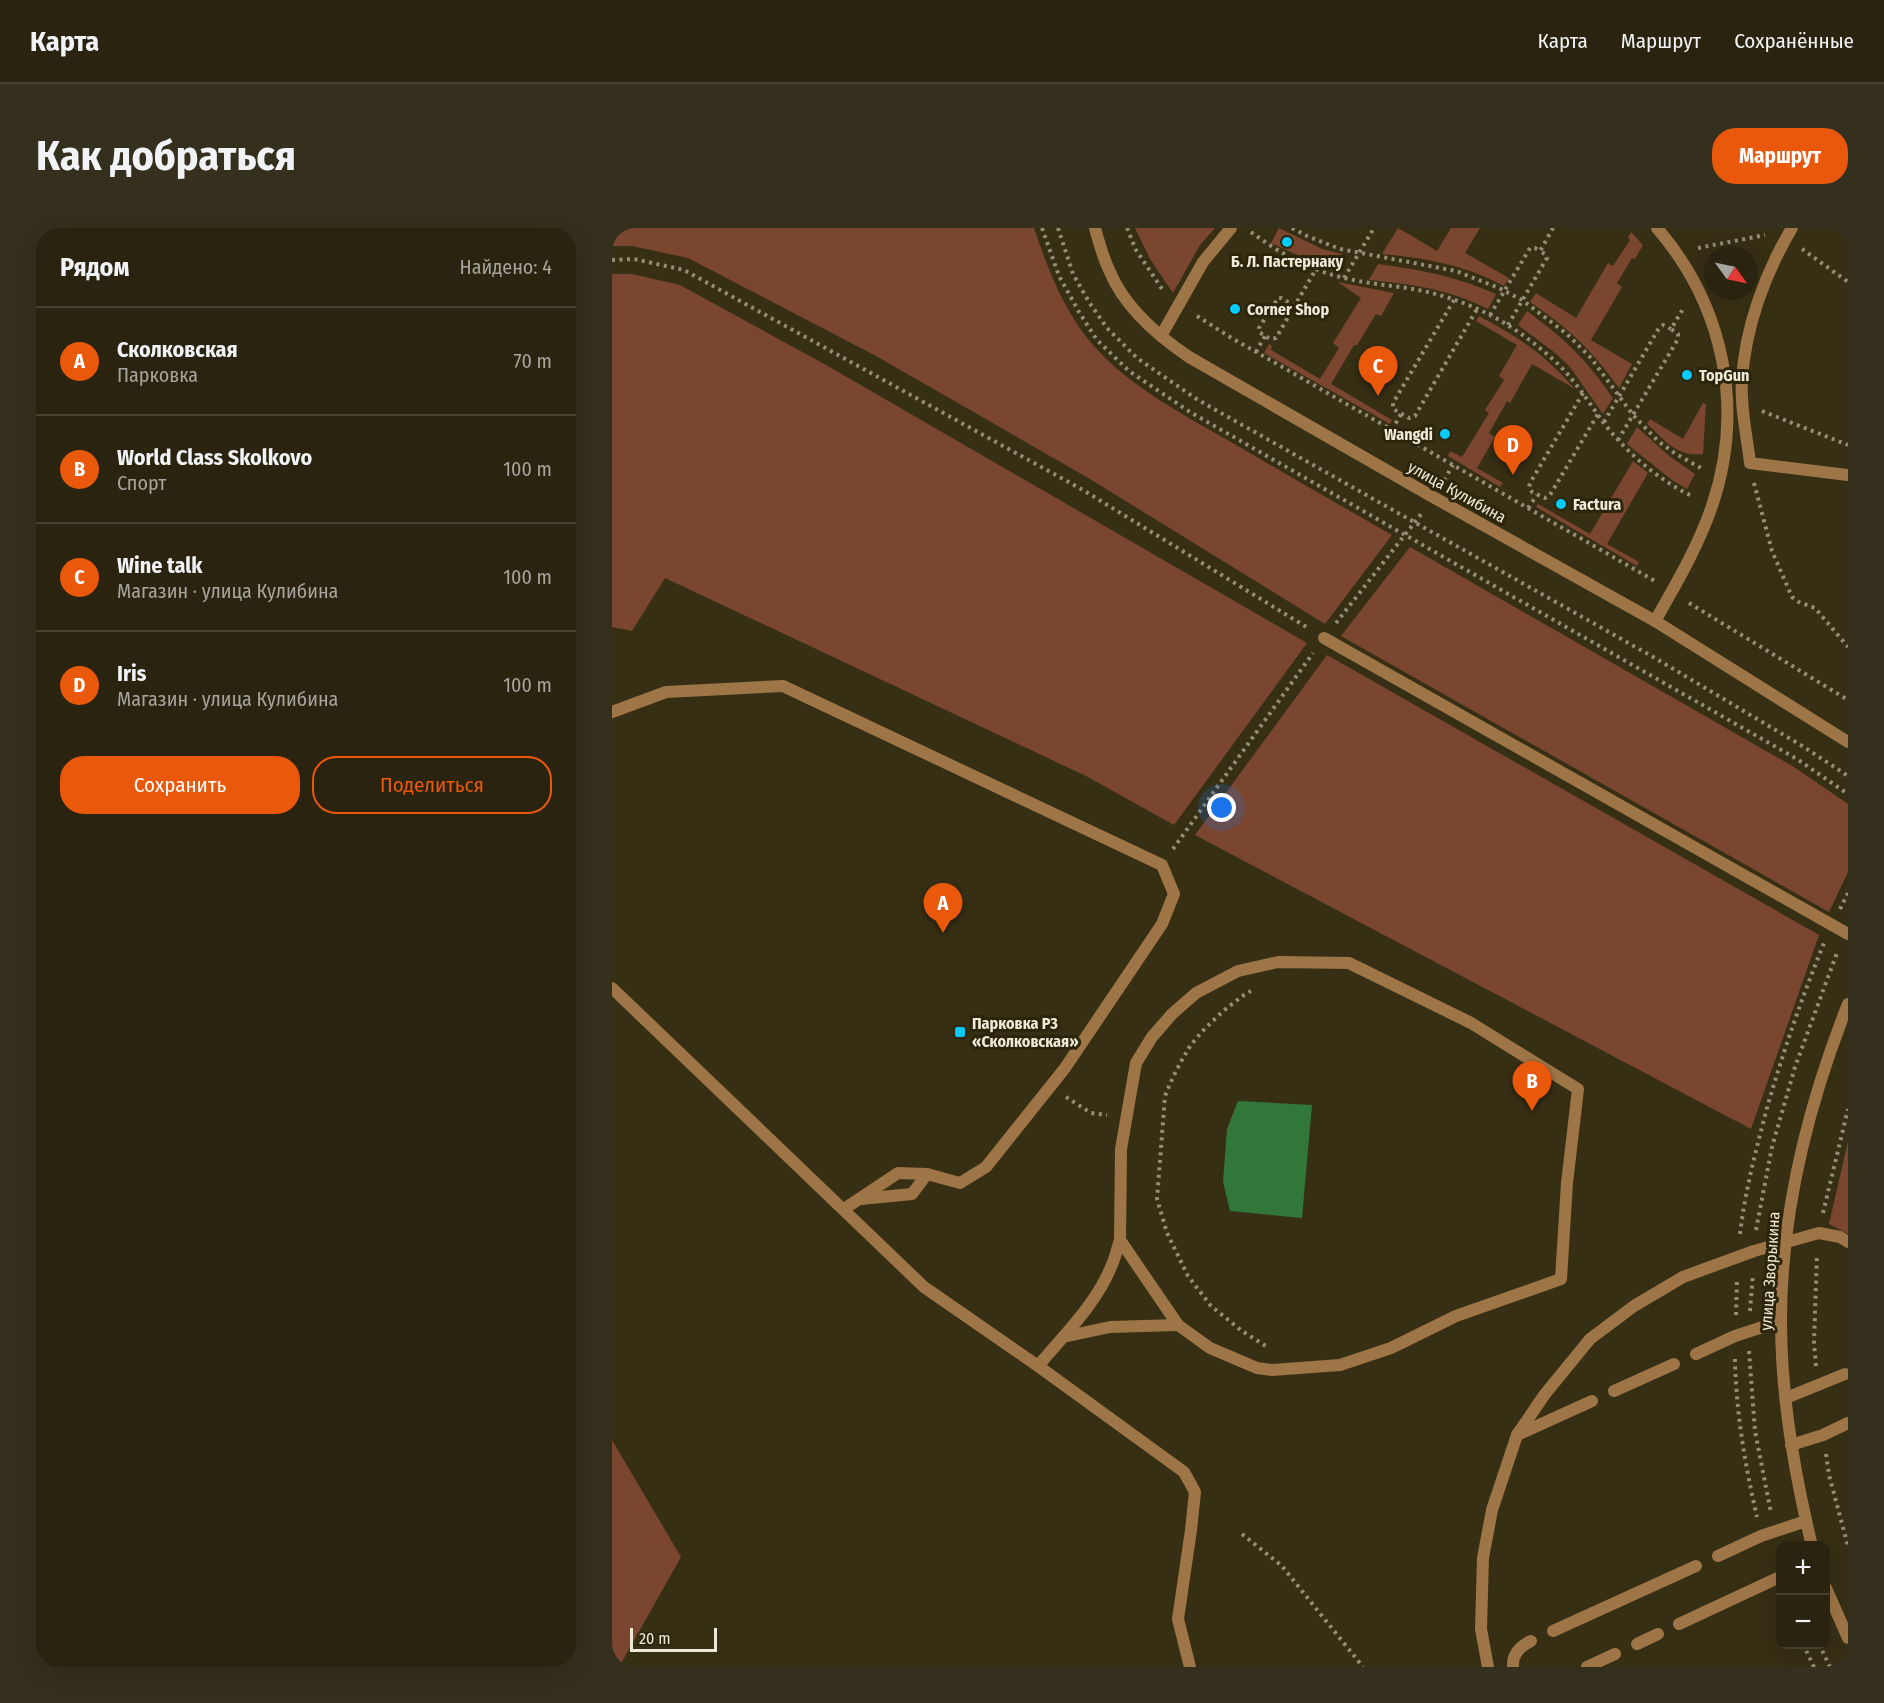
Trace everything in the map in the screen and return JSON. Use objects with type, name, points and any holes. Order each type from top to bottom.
[{"type":"street","name":"улица Кулибина","points":[[1095,228],[1110,273],[1138,313],[1161,336],[1189,357],[1433,498],[1655,621],[1848,742]]},
{"type":"street","points":[[1161,336],[1203,262],[1232,228]]},
{"type":"street","points":[[1655,621],[1695,546],[1712,506],[1720,475],[1726,433],[1726,388],[1721,354],[1711,317],[1697,285],[1677,252],[1657,228]]},
{"type":"street","points":[[1792,228],[1757,304],[1746,346],[1742,403],[1750,463],[1848,476]]},
{"type":"street","points":[[1324,638],[1848,934]]},
{"type":"street","points":[[612,712],[666,692],[783,686],[1162,865],[1174,894],[1162,924],[1065,1068],[987,1167],[960,1183],[927,1174],[898,1173],[844,1209]]},
{"type":"street","points":[[1038,1366],[1096,1295],[1111,1269],[1120,1240],[1121,1149],[1136,1063],[1152,1037],[1172,1014],[1196,993],[1238,971],[1278,962],[1348,963],[1471,1023],[1578,1089],[1567,1183],[1561,1280],[1456,1316],[1391,1348],[1340,1365],[1272,1370],[1257,1368],[1210,1348],[1178,1325],[1120,1240]]},
{"type":"street","points":[[612,988],[924,1287],[1184,1472],[1195,1492],[1178,1619],[1190,1667]]},
{"type":"street","name":"улица Зворыкина","points":[[1811,1541],[1797,1482],[1786,1398],[1781,1321],[1785,1243],[1804,1140],[1828,1053],[1848,1004]]},
{"type":"street","points":[[857,1199],[912,1194],[927,1174]]},
{"type":"street","points":[[1488,1667],[1481,1629],[1483,1558],[1492,1510],[1517,1434],[1545,1394],[1590,1339],[1634,1306],[1683,1276],[1754,1251],[1819,1233],[1840,1237],[1848,1242]]},
{"type":"street","points":[[1696,1354],[1735,1336],[1781,1321]]},
{"type":"street","points":[[1063,1337],[1110,1327],[1178,1325]]},
{"type":"street","points":[[1614,1391],[1674,1364]]},
{"type":"street","points":[[1786,1398],[1845,1374]]},
{"type":"street","points":[[1517,1434],[1592,1401]]},
{"type":"street","points":[[1791,1445],[1823,1435],[1848,1423]]},
{"type":"street","points":[[1718,1556],[1761,1536],[1806,1521]]},
{"type":"street","points":[[1553,1631],[1696,1566]]},
{"type":"street","points":[[1679,1624],[1776,1579]]},
{"type":"street","points":[[1829,1595],[1848,1637]]},
{"type":"street","points":[[1637,1644],[1658,1634]]},
{"type":"street","points":[[1513,1667],[1512,1658],[1523,1644],[1531,1641]]},
{"type":"street","points":[[1587,1667],[1616,1654]]},
{"type":"path","points":[[1042,228],[1059,276],[1078,312],[1097,340],[1129,371],[1190,412],[1797,759],[1848,794]]},
{"type":"path","points":[[1058,228],[1073,274],[1089,302],[1107,328],[1137,358],[1198,400],[1655,658],[1848,776]]},
{"type":"path","points":[[1127,228],[1136,250],[1163,292],[1179,304],[1256,352],[1649,578],[1848,700]]},
{"type":"path","points":[[1246,228],[1281,253],[1316,269],[1370,284],[1408,288],[1454,300],[1478,309],[1508,325],[1561,367],[1618,440],[1632,454],[1658,475],[1712,506]]},
{"type":"path","points":[[1292,228],[1325,244],[1358,254],[1410,261],[1456,271],[1505,290],[1567,334],[1591,358],[1633,415],[1658,441],[1676,454],[1707,471],[1720,475]]},
{"type":"path","points":[[1344,278],[1374,228]]},
{"type":"path","points":[[1540,251],[1553,228]]},
{"type":"path","points":[[1490,315],[1530,248],[1535,248],[1547,258],[1508,325]]},
{"type":"path","points":[[612,260],[634,260],[684,270],[1083,490],[1324,638]]},
{"type":"path","points":[[1295,306],[1281,298],[1276,300],[1258,330],[1259,332],[1273,340],[1276,338],[1295,306],[1316,269]]},
{"type":"path","points":[[1671,328],[1697,285]]},
{"type":"path","points":[[1454,300],[1393,403],[1393,409],[1409,418],[1415,416],[1478,309]]},
{"type":"path","points":[[1604,422],[1659,328],[1665,325],[1677,332],[1678,339],[1618,440]]},
{"type":"path","points":[[1256,352],[1265,336]]},
{"type":"path","points":[[1583,393],[1530,483],[1529,489],[1545,498],[1550,495],[1598,414]]},
{"type":"path","points":[[1742,403],[1848,445]]},
{"type":"path","points":[[1392,430],[1401,414]]},
{"type":"path","points":[[1750,463],[1766,533],[1792,597],[1815,608],[1848,647]]},
{"type":"path","points":[[1162,865],[1324,638],[1406,536],[1453,465]]},
{"type":"path","points":[[1528,508],[1537,495]]},
{"type":"path","points":[[1261,986],[1242,996],[1187,1050],[1165,1096],[1157,1199],[1167,1233],[1188,1276],[1211,1306],[1242,1331],[1278,1354]]},
{"type":"path","points":[[1050,1087],[1091,1113],[1112,1115]]},
{"type":"path","points":[[1817,1387],[1814,1343],[1819,1233],[1848,1109]]},
{"type":"path","points":[[1823,1435],[1829,1474],[1848,1546]]},
{"type":"path","points":[[1242,1534],[1282,1566],[1363,1667]]},
{"type":"path","points":[[1805,1649],[1814,1667]]},
{"type":"path","points":[[1821,1649],[1830,1667]]},
{"type":"shaded area","points":[[612,228],[1034,228],[1051,274],[1074,319],[1093,345],[1123,374],[1176,410],[1392,535],[1325,624],[1090,479],[876,356],[688,258],[632,246],[612,246]]},
{"type":"shaded area","points":[[1135,228],[1215,228],[1200,245],[1173,293],[1150,259]]},
{"type":"shaded area","points":[[1279,228],[1322,249],[1342,254],[1333,271],[1271,243]]},
{"type":"shaded area","points":[[1398,228],[1437,251],[1451,228],[1480,228],[1465,253],[1509,278],[1504,286],[1475,273],[1445,264],[1382,254]]},
{"type":"shaded area","points":[[1631,232],[1643,245],[1617,283],[1622,287],[1591,340],[1632,364],[1619,388],[1579,341],[1530,302],[1536,293],[1576,318],[1608,263],[1613,266],[1630,240],[1628,237]]},
{"type":"shaded area","points":[[1378,264],[1438,274],[1496,294],[1488,309],[1430,288],[1369,280]]},
{"type":"shaded area","points":[[612,274],[632,274],[680,285],[826,365],[1307,643],[1174,825],[1086,776],[665,578],[632,631],[612,627]]},
{"type":"shaded area","points":[[1338,282],[1394,293],[1381,316],[1376,314],[1357,345],[1354,345],[1331,384],[1392,420],[1390,424],[1264,353],[1269,344],[1272,346],[1271,350],[1320,379],[1339,348],[1333,343],[1361,298]]},
{"type":"shaded area","points":[[1527,311],[1574,350],[1603,384],[1613,398],[1603,414],[1570,367],[1518,325]]},
{"type":"shaded area","points":[[1479,316],[1531,348],[1553,366],[1575,389],[1532,364],[1510,403],[1507,401],[1489,433],[1495,437],[1477,468],[1503,483],[1500,487],[1448,456],[1450,451],[1462,457],[1489,413],[1485,410],[1504,380],[1499,376],[1517,345],[1476,321]]},
{"type":"shaded area","points":[[1703,403],[1706,404],[1703,454],[1678,450],[1647,424],[1650,419],[1683,439]]},
{"type":"shaded area","points":[[1637,427],[1668,455],[1695,474],[1687,489],[1672,480],[1627,444]]},
{"type":"shaded area","points":[[1633,461],[1648,473],[1607,544],[1639,562],[1637,566],[1536,507],[1538,504],[1590,534]]},
{"type":"shaded area","points":[[1410,547],[1794,767],[1848,804],[1848,872],[1829,912],[1341,636]]},
{"type":"shaded area","points":[[1327,655],[1819,935],[1751,1129],[1195,835]]},
{"type":"shaded area","points":[[1238,1101],[1312,1105],[1302,1218],[1230,1211],[1223,1182],[1227,1129]]},
{"type":"shaded area","points":[[1848,1141],[1848,1234],[1829,1224]]},
{"type":"shaded area","points":[[612,1440],[681,1557],[619,1667],[612,1667]]},
{"type":"place","name":"Б. Л. Пастернаку","points":[[1287,242]]},
{"type":"place","name":"Corner Shop","points":[[1235,309]]},
{"type":"place","name":"TopGun","points":[[1687,375]]},
{"type":"place","name":"Wine talk","points":[[1378,396]]},
{"type":"place","name":"Wangdi","points":[[1445,434]]},
{"type":"place","name":"Iris","points":[[1513,475]]},
{"type":"place","name":"Factura","points":[[1561,504]]},
{"type":"place","name":"Сколковская","points":[[943,933]]},
{"type":"place","name":"Парковка P3 «Сколковская»","points":[[960,1032]]},
{"type":"place","name":"World Class Skolkovo","points":[[1532,1111]]}]
